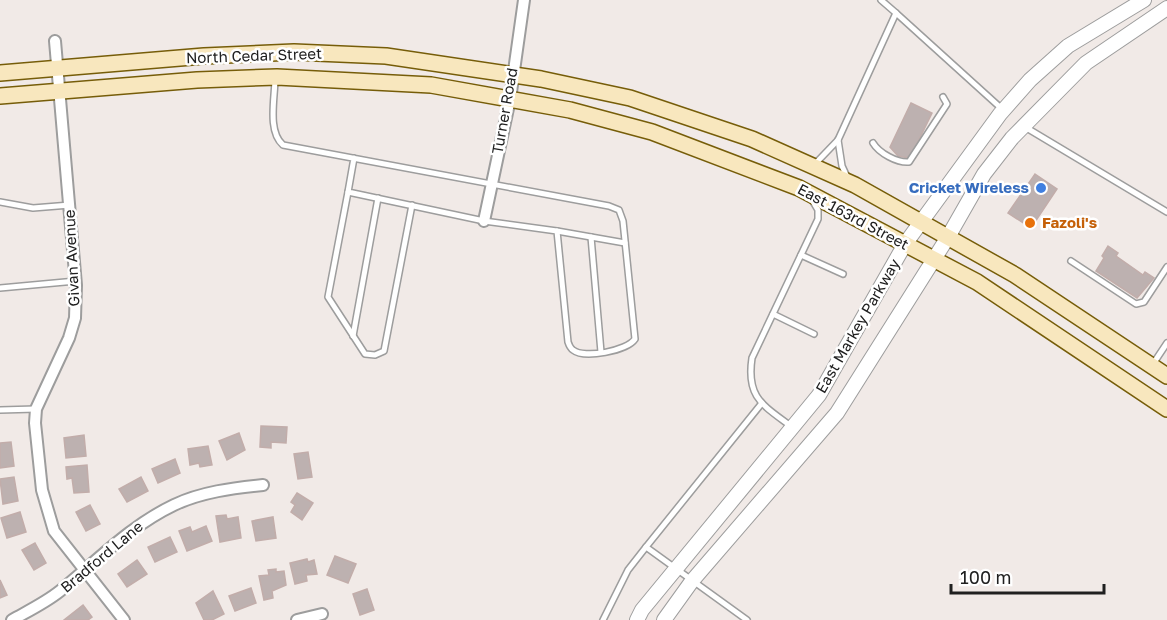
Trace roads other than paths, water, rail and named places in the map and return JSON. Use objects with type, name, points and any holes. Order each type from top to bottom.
[{"type":"main road","name":"North Cedar Street","points":[[0,73],[204,56],[294,52],[386,56],[510,74]]},
{"type":"main road","name":"East 163rd Street","points":[[510,74],[630,98],[752,139],[850,183],[1015,275],[1167,376]]},
{"type":"main road","name":"North Cedar Street","points":[[0,96],[275,77],[431,85],[508,99]]},
{"type":"main road","name":"East 163rd Street","points":[[508,99],[570,110],[652,132],[734,161],[807,192],[934,260],[1022,311],[1167,409]]},
{"type":"street","name":"Turner Road","points":[[484,221],[508,99],[510,74],[524,0]]},
{"type":"street","name":"East Markey Parkway","points":[[637,620],[642,610],[677,571],[819,395],[905,244],[1003,110],[1030,80],[1068,46],[1144,0]]},
{"type":"street","name":"East Markey Parkway","points":[[664,620],[692,581],[837,413],[934,260],[984,174],[1024,126],[1086,63],[1167,8]]},
{"type":"street","name":"Givan Avenue","points":[[56,41],[76,281],[75,318],[69,338],[36,409],[35,423],[42,489],[54,531],[124,620]]},
{"type":"street","name":"Bradford Lane","points":[[12,620],[58,593],[140,523],[176,504],[216,491],[264,484]]},
{"type":"street","points":[[297,620],[322,614]]},
{"type":"lane","points":[[881,0],[1003,110]]},
{"type":"lane","points":[[812,166],[825,156],[838,140],[896,13]]},
{"type":"lane","points":[[275,77],[274,130],[277,140],[283,145],[609,206],[619,210],[623,221],[635,339],[631,346],[622,350],[601,352],[581,353],[573,350],[568,342],[557,231]]},
{"type":"lane","points":[[873,143],[877,149],[903,162],[909,162],[932,123],[945,110],[947,104],[943,97]]},
{"type":"lane","points":[[1024,126],[1167,212]]},
{"type":"lane","points":[[838,140],[842,166],[850,183]]},
{"type":"lane","points":[[354,158],[328,297],[365,354],[375,355],[384,351],[412,205]]},
{"type":"lane","points":[[348,192],[484,221],[625,243]]},
{"type":"lane","points":[[793,428],[753,393],[750,375],[752,358],[818,219],[818,210],[807,192]]},
{"type":"lane","points":[[353,336],[378,198]]},
{"type":"lane","points":[[0,202],[33,208],[70,205]]},
{"type":"lane","points":[[591,237],[601,352]]},
{"type":"lane","points":[[801,255],[843,274]]},
{"type":"lane","points":[[1071,261],[1136,304],[1144,302],[1167,267]]},
{"type":"lane","points":[[0,288],[76,281]]},
{"type":"lane","points":[[773,314],[814,334]]},
{"type":"lane","points":[[1151,366],[1167,343]]},
{"type":"lane","points":[[603,620],[628,570],[762,403]]},
{"type":"lane","points":[[0,410],[36,409]]},
{"type":"lane","points":[[646,547],[747,620]]},
{"type":"place","name":"Cricket Wireless","points":[[1041,188]]},
{"type":"place","name":"Fazoli's","points":[[1030,223]]}]
